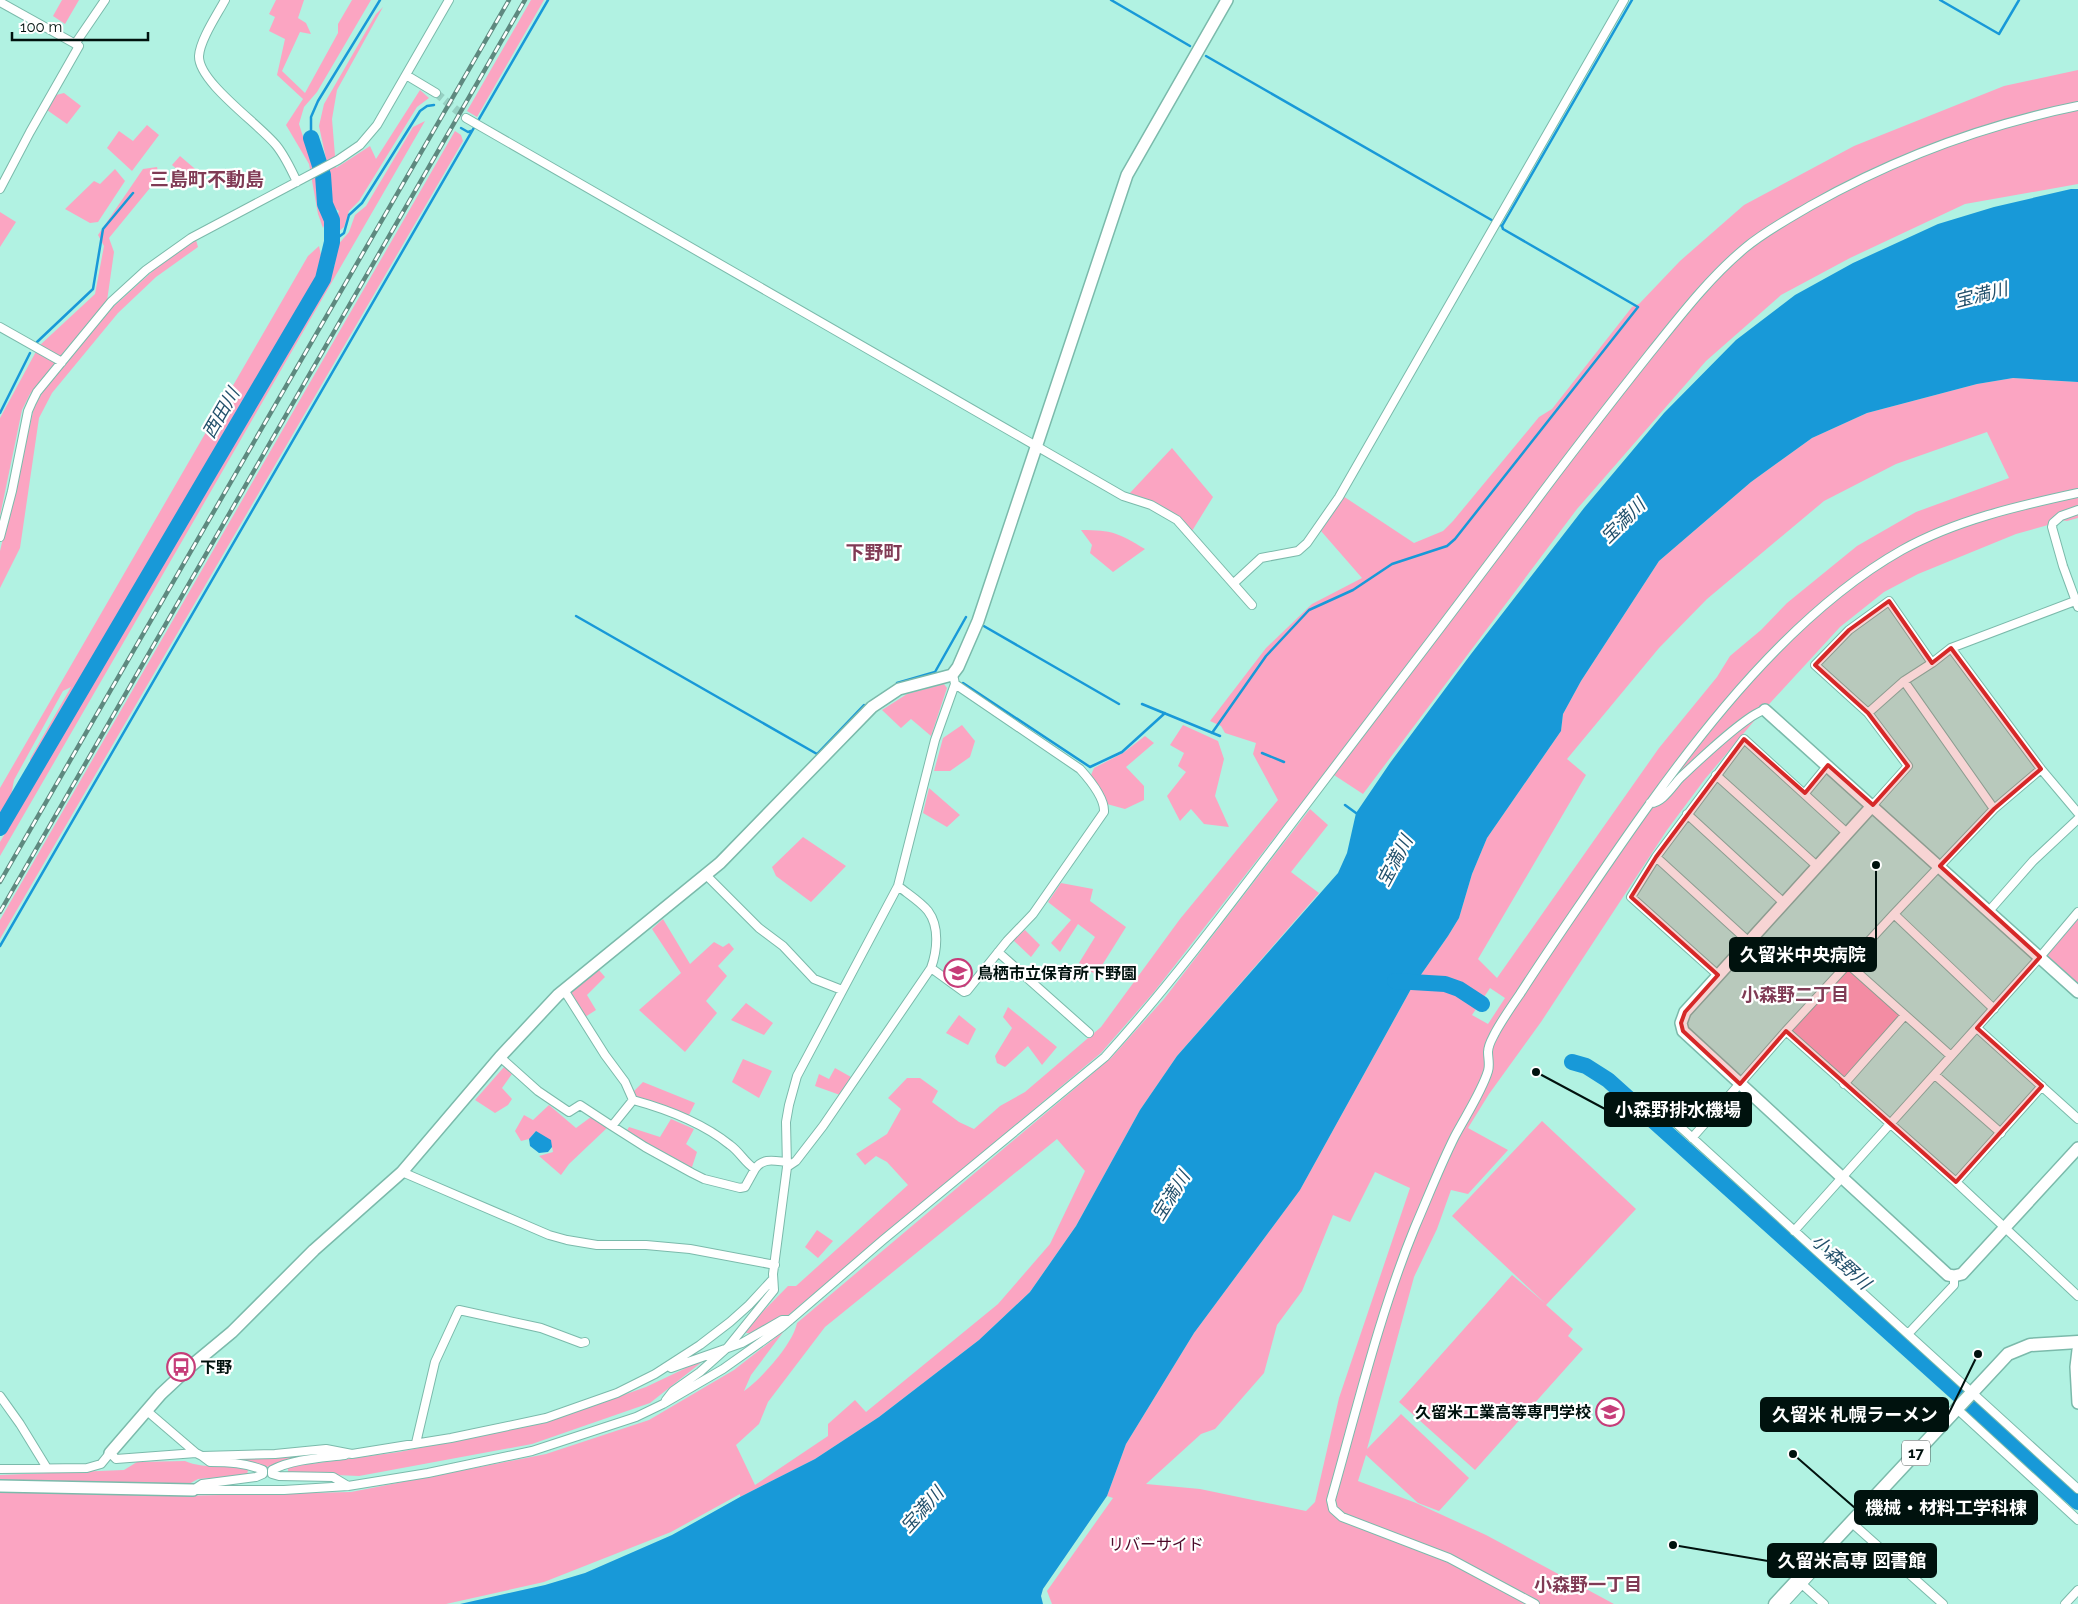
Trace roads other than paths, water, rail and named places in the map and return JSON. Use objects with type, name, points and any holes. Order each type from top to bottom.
[{"type":"main road","name":"17","points":[[1775,1604],[2008,1354],[2030,1345],[2078,1342]]},
{"type":"street","points":[[75,44],[105,0]]},
{"type":"street","points":[[224,0],[201,45],[200,66],[216,88],[276,146],[297,182]]},
{"type":"street","points":[[0,537],[28,411],[37,392],[111,302],[146,270],[191,238],[338,160],[360,145],[368,136],[406,75],[448,0]]},
{"type":"street","points":[[663,1404],[673,1391],[700,1372],[728,1347],[774,1290],[773,1279],[787,1165],[786,1122],[797,1076],[898,886],[935,740],[954,679],[978,621],[1127,175],[1227,0]]},
{"type":"street","points":[[1234,583],[1261,558],[1298,551],[1319,527],[1339,497],[1624,0]]},
{"type":"street","points":[[0,2],[79,46],[30,132],[0,190]]},
{"type":"street","points":[[406,75],[436,93]]},
{"type":"street","points":[[0,1486],[284,1490],[348,1486],[428,1473],[532,1452],[636,1417],[663,1404],[723,1369],[790,1320],[883,1240],[1105,1057],[1159,995],[1249,880],[1425,650],[1592,426],[1692,302],[1728,263],[1748,245],[1791,217],[1837,190],[1882,169],[1952,140],[1998,125],[2078,106]]},
{"type":"street","points":[[469,120],[1123,496],[1151,505],[1177,520],[1252,605]]},
{"type":"street","points":[[0,327],[62,362]]},
{"type":"street","points":[[1535,1604],[1449,1558],[1342,1518],[1333,1509],[1331,1500],[1386,1309],[1414,1230],[1441,1167],[1489,1069],[1488,1048],[1496,1031],[1536,969],[1650,803],[1687,754],[1758,670],[1800,628],[1867,571],[1938,532],[1984,516],[2078,493]]},
{"type":"street","points":[[1868,713],[1904,681],[1951,648],[2077,604],[2052,527],[2053,523],[2061,516],[2078,510]]},
{"type":"street","points":[[1932,663],[1888,601],[1849,630],[1815,665],[1868,713],[1908,766],[1684,1012],[1681,1023],[1683,1031],[1948,1275],[1962,1274],[2078,1148]]},
{"type":"street","points":[[1951,648],[2041,769],[2078,813]]},
{"type":"street","points":[[0,1469],[87,1468],[101,1464],[147,1410],[191,1366],[232,1332],[314,1250],[402,1172],[500,1058],[564,990],[720,863],[872,708],[899,689],[954,679],[1080,769],[1087,777],[1104,806],[1104,812],[1033,914],[998,952],[967,991],[964,992],[932,968]]},
{"type":"street","points":[[1904,681],[1994,809]]},
{"type":"street","points":[[1650,803],[1655,803],[1659,800],[1740,725],[1758,711],[1765,710],[1873,805],[2078,992]]},
{"type":"street","points":[[1718,976],[1631,897],[1656,857],[1744,739],[1847,833]]},
{"type":"street","points":[[1805,793],[1828,765]]},
{"type":"street","points":[[1692,1138],[1786,1031],[1894,914],[1994,809],[2041,769]]},
{"type":"street","points":[[1716,775],[1817,866]]},
{"type":"street","points":[[1687,814],[1784,903]]},
{"type":"street","points":[[1990,911],[2033,861],[2078,819]]},
{"type":"street","points":[[1656,857],[1748,941]]},
{"type":"street","points":[[705,874],[759,928],[782,946],[814,979],[842,990]]},
{"type":"street","points":[[500,1058],[538,1090],[569,1112],[580,1105],[659,1155],[704,1179],[740,1188],[745,1187],[759,1162],[766,1160],[787,1165],[796,1162],[932,968],[936,949],[936,934],[929,911],[898,886]]},
{"type":"street","points":[[1794,1231],[1994,1009],[2078,912]]},
{"type":"street","points":[[1894,914],[1994,1009]]},
{"type":"street","points":[[998,952],[1089,1033]]},
{"type":"street","points":[[1848,964],[1951,1056]]},
{"type":"street","points":[[564,990],[625,1082],[632,1100],[699,1125],[731,1145],[749,1165],[755,1168]]},
{"type":"street","points":[[1844,1084],[1906,1015]]},
{"type":"street","points":[[1977,1028],[2078,1119]]},
{"type":"street","points":[[1786,1031],[1956,1182],[2078,1296]]},
{"type":"street","points":[[1935,1075],[2001,1133]]},
{"type":"street","points":[[1956,1182],[2042,1086]]},
{"type":"street","points":[[612,1126],[632,1100]]},
{"type":"street","points":[[1676,1123],[2078,1489]]},
{"type":"street","points":[[402,1172],[549,1235],[567,1240],[597,1245],[646,1244],[690,1249],[775,1265]]},
{"type":"street","points":[[1908,1334],[1954,1284],[1954,1276]]},
{"type":"street","points":[[272,1472],[272,1470],[278,1467],[295,1462],[451,1438],[546,1418],[617,1393],[655,1374],[700,1346],[730,1322],[773,1279]]},
{"type":"street","points":[[416,1443],[434,1362],[459,1310],[541,1328],[581,1343],[585,1342]]},
{"type":"street","points":[[655,1374],[742,1343],[782,1320],[790,1320]]},
{"type":"street","points":[[2078,1350],[2076,1367],[2078,1403]]},
{"type":"street","points":[[0,1396],[47,1468]]},
{"type":"street","points":[[1956,1408],[2078,1520]]},
{"type":"street","points":[[147,1410],[210,1462],[236,1462],[252,1466],[263,1472],[272,1472],[272,1474],[279,1476],[334,1477],[348,1486]]},
{"type":"street","points":[[110,1453],[116,1459],[199,1454],[275,1454],[326,1449],[352,1454]]},
{"type":"street","points":[[193,1490],[202,1484],[256,1477],[263,1474],[263,1472]]},
{"type":"street","points":[[1852,1523],[1943,1604]]},
{"type":"street","points":[[1784,1604],[1818,1567],[1816,1561]]},
{"type":"street","points":[[1803,1585],[1824,1604]]},
{"type":"street","points":[[2065,1604],[2078,1590]]},
{"type":"water","name":"宝満川","points":[[2078,189],[2078,382],[2013,378],[1977,384],[1867,413],[1812,438],[1751,482],[1659,561],[1581,681],[1563,714],[1561,731],[1487,838],[1472,874],[1459,918],[1411,989],[1300,1190],[1194,1333],[1126,1444],[1107,1496],[1043,1589],[1041,1596],[1043,1604],[460,1604],[545,1585],[585,1573],[672,1535],[740,1497],[815,1459],[879,1417],[979,1340],[1030,1292],[1076,1226],[1140,1110],[1177,1056],[1338,873],[1347,853],[1356,813],[1390,763],[1471,654],[1584,508],[1664,413],[1736,340],[1795,295],[1853,263],[1938,224],[1994,207]]},
{"type":"water","points":[[536,1131],[551,1140],[552,1147],[548,1152],[539,1153],[530,1146],[529,1139]]},
{"type":"waterway","name":"西田川","points":[[311,138],[311,117],[318,101],[380,0]]},
{"type":"waterway","points":[[0,946],[548,0]]},
{"type":"waterway","points":[[1111,0],[1190,46]]},
{"type":"waterway","points":[[1206,56],[1502,226],[1632,0]]},
{"type":"waterway","points":[[1940,0],[1999,34],[2019,0]]},
{"type":"waterway","points":[[332,242],[344,233],[349,215],[362,203],[420,111],[427,106],[434,105]]},
{"type":"waterway","points":[[461,128],[468,132],[471,131]]},
{"type":"waterway","name":"西田川","points":[[0,828],[323,279],[332,242],[332,220],[325,204],[323,175],[311,138]]},
{"type":"waterway","points":[[37,342],[93,289],[103,229],[133,193]]},
{"type":"waterway","points":[[1212,733],[1266,656],[1309,610],[1353,590],[1392,564],[1447,546],[1455,539],[1638,307],[1503,229],[1502,226]]},
{"type":"waterway","points":[[0,413],[30,353]]},
{"type":"waterway","points":[[576,616],[817,754],[864,705]]},
{"type":"waterway","points":[[897,683],[935,672],[966,617]]},
{"type":"waterway","points":[[982,625],[1119,704]]},
{"type":"waterway","points":[[963,683],[1090,767],[1122,752],[1165,713]]},
{"type":"waterway","points":[[1142,704],[1220,736]]},
{"type":"waterway","points":[[1262,753],[1284,762]]},
{"type":"waterway","points":[[1345,805],[1356,813]]},
{"type":"waterway","name":"小森野川","points":[[1395,981],[1445,984],[1459,989],[1482,1004]]},
{"type":"waterway","name":"小森野川","points":[[1572,1062],[1586,1066],[1608,1080],[2078,1502]]},
{"type":"tunnel","points":[[436,93],[466,118]]},
{"type":"railway","points":[[0,882],[509,0]]},
{"type":"railway","points":[[0,912],[525,0]]},
{"type":"place","name":"久留米中央病院","points":[[1876,865]]},
{"type":"place","name":"鳥栖市立保育所下野園","points":[[958,973]]},
{"type":"place","name":"小森野排水機場","points":[[1536,1072]]},
{"type":"place","name":"久留米 札幌ラーメン","points":[[1978,1354]]},
{"type":"place","name":"下野","points":[[181,1367]]},
{"type":"place","name":"久留米工業高等専門学校","points":[[1610,1412]]},
{"type":"place","name":"機械・材料工学科棟","points":[[1793,1454]]},
{"type":"place","name":"久留米高専 図書館","points":[[1673,1545]]},
{"type":"district","name":"三島町不動島","points":[[207,179]]},
{"type":"district","name":"下野町","points":[[874,552]]},
{"type":"district","name":"小森野二丁目","points":[[1795,995]]},
{"type":"district","name":"小森野一丁目","points":[[1588,1585]]},
{"type":"park label","name":"リバーサイド","points":[[1156,1544]]}]
